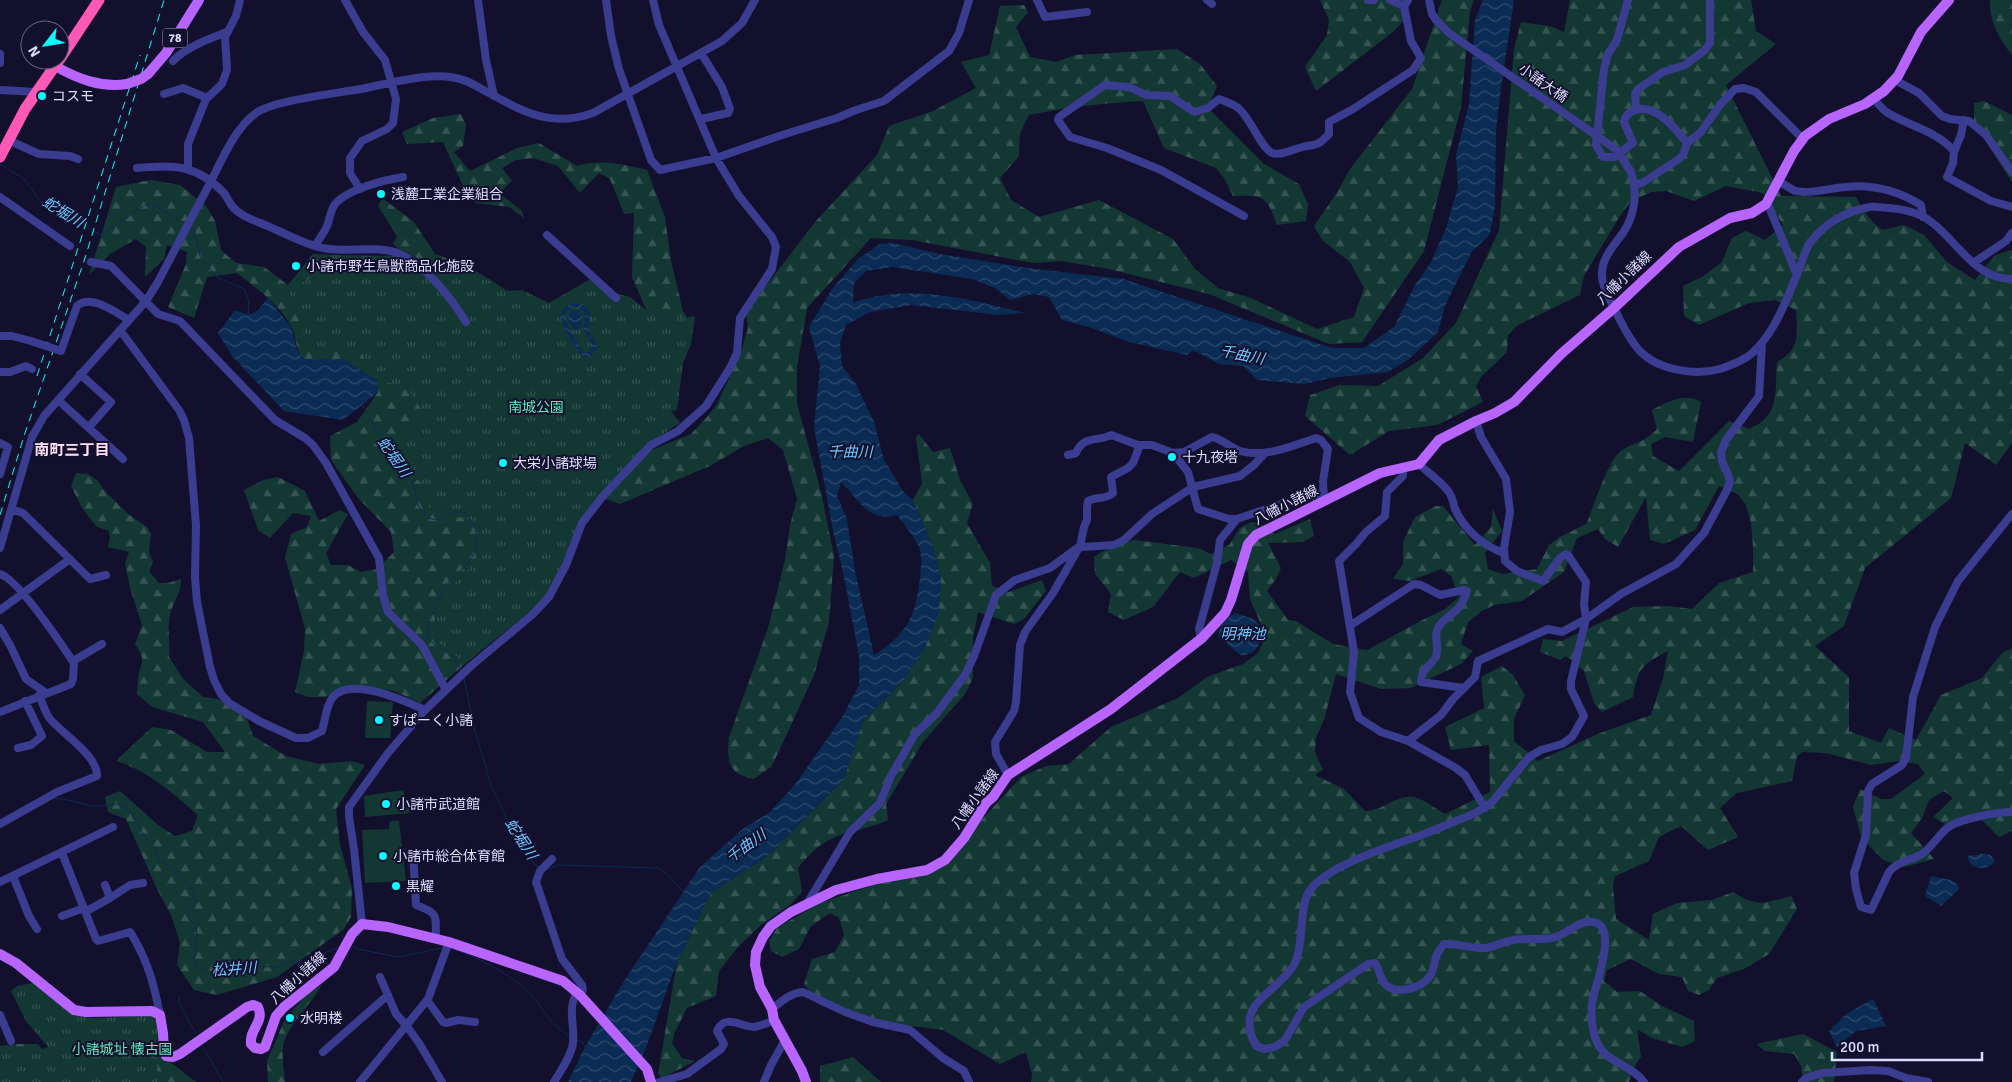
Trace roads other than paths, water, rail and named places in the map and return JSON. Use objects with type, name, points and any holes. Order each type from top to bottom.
[{"type":"highway","points":[[70,44],[99,0]]},
{"type":"highway","points":[[3,149],[36,92],[52,70]]},
{"type":"main road","name":"78","points":[[70,70],[89,82],[113,86],[141,79],[148,74],[166,53],[199,0]]},
{"type":"main road","points":[[1767,202],[1794,150],[1802,140],[1812,130],[1829,119],[1874,99],[1895,80],[1921,32],[1949,0]]},
{"type":"main road","name":"八幡小諸線","points":[[806,1082],[774,1020],[772,1009],[760,987],[755,965],[756,952],[771,926],[808,902],[858,884],[927,870],[945,860],[964,838],[986,803],[993,797],[1008,775],[1111,709],[1201,638],[1225,612],[1248,544],[1264,530],[1324,497],[1380,473],[1403,470],[1419,464],[1439,440],[1514,402],[1561,354],[1614,308],[1679,247],[1713,226],[1730,218],[1752,213],[1767,202]]},
{"type":"main road","points":[[362,924],[388,927],[449,942],[562,981],[580,995],[647,1070],[651,1082]]},
{"type":"main road","name":"八幡小諸線","points":[[160,1015],[164,1033],[164,1052],[166,1056],[173,1057],[247,1007],[253,1005],[258,1007],[260,1019],[251,1033],[251,1044],[255,1048],[261,1049],[265,1047],[276,1016],[280,1011],[296,996],[334,967],[352,934],[362,924]]},
{"type":"main road","points":[[0,954],[16,963],[74,1010],[86,1012],[152,1011],[160,1015]]},
{"type":"street","points":[[188,168],[188,144],[207,98],[222,84],[227,70],[225,36],[236,16],[240,0]]},
{"type":"street","points":[[345,0],[364,32],[385,60],[396,99],[393,123],[387,129],[362,141],[350,158],[350,172],[360,189]]},
{"type":"street","points":[[478,0],[486,60],[494,96]]},
{"type":"street","points":[[607,0],[611,36],[619,69],[651,160],[660,170],[716,158],[884,101],[949,51],[959,33],[969,0]]},
{"type":"street","points":[[362,924],[348,817],[350,807],[388,753],[425,710],[458,678],[532,615],[550,597],[566,564],[582,523],[603,496],[644,452],[658,440],[678,431],[706,406],[730,368],[737,353],[740,318],[772,269],[776,247],[767,231],[739,196],[716,158],[659,25],[653,0]]},
{"type":"street","points":[[0,548],[32,437],[44,416],[146,301],[241,128],[256,112],[276,105],[391,83],[447,76],[463,80],[546,119],[558,120],[580,117],[593,113],[628,94],[701,53],[735,31],[756,0]]},
{"type":"street","points":[[1037,0],[1044,17],[1087,12]]},
{"type":"street","points":[[1368,0],[1374,0]]},
{"type":"street","points":[[1244,216],[1161,170],[1107,148],[1070,137],[1058,120],[1059,117],[1105,84],[1114,84],[1129,87],[1146,95],[1170,96],[1194,112],[1208,108],[1219,98],[1237,107],[1272,153],[1280,154],[1302,147],[1314,146],[1321,143],[1329,134],[1330,122],[1413,70],[1419,63],[1421,58],[1411,41],[1406,3],[1390,0]]},
{"type":"street","name":"小諸大橋","points":[[1429,0],[1432,14],[1449,34],[1617,150],[1631,172],[1635,199],[1630,221],[1610,250],[1602,272],[1605,289],[1614,308],[1628,337],[1640,351],[1662,365],[1693,372],[1708,372],[1732,365],[1748,356],[1762,343]]},
{"type":"street","points":[[1628,0],[1617,40],[1608,54],[1604,69],[1596,145],[1603,157],[1614,157],[1633,143],[1624,122],[1630,113],[1636,109],[1652,110],[1676,128],[1687,143]]},
{"type":"street","points":[[1636,109],[1635,94],[1638,89],[1663,72],[1685,65],[1705,50],[1710,42],[1710,0]]},
{"type":"street","points":[[174,61],[178,56],[208,39],[227,32]]},
{"type":"street","points":[[700,119],[728,113],[730,109],[722,87],[701,53]]},
{"type":"street","points":[[0,54],[0,63]]},
{"type":"street","points":[[1895,80],[1919,93],[1942,116],[1969,121],[1986,135],[2012,172]]},
{"type":"street","points":[[164,94],[183,88],[207,98]]},
{"type":"street","points":[[1634,185],[1642,183],[1679,159],[1683,155],[1687,143],[1700,133],[1727,96],[1735,89],[1744,88],[1756,92],[1802,140]]},
{"type":"street","points":[[0,90],[36,92]]},
{"type":"street","points":[[1874,99],[1887,113],[1929,132],[1954,152]]},
{"type":"street","points":[[1964,120],[1954,152],[1953,163],[1947,177],[1991,201],[2012,207]]},
{"type":"street","points":[[3,149],[70,156],[78,159]]},
{"type":"street","points":[[137,168],[176,165],[188,168],[225,194],[233,207],[244,216],[315,246],[328,249],[386,250],[403,256],[421,267],[454,303],[466,322]]},
{"type":"street","points":[[315,246],[327,226],[336,204],[360,189],[403,177]]},
{"type":"street","points":[[1778,181],[1795,191],[1804,192],[1858,186],[1886,189],[1910,198],[1921,205],[1923,217]]},
{"type":"street","points":[[0,197],[70,246]]},
{"type":"street","points":[[1767,202],[1797,274]]},
{"type":"street","points":[[1408,742],[1442,715],[1475,677],[1477,663],[1484,657],[1548,630],[1562,632],[1586,619],[1621,594],[1676,564],[1704,533],[1730,482],[1722,461],[1722,452],[1726,440],[1760,396],[1762,343],[1777,318],[1810,244],[1827,225],[1846,214],[1873,207],[1901,209],[1923,217],[1934,225],[1973,263],[1992,276],[2012,280]]},
{"type":"street","points":[[1973,263],[2006,241],[2012,233]]},
{"type":"street","points":[[548,235],[616,298]]},
{"type":"street","points":[[91,262],[111,266],[158,314],[180,321],[275,420],[289,427],[313,445],[326,463],[379,558],[383,595],[388,612],[422,645],[446,690]]},
{"type":"street","points":[[0,336],[12,336],[60,348],[79,304],[89,301],[130,320]]},
{"type":"street","points":[[120,330],[184,420],[189,438],[196,526],[195,577],[197,602],[210,667],[221,694],[229,703],[259,722],[296,738],[308,738],[322,731],[334,696],[344,691],[355,689],[390,694],[425,710]]},
{"type":"street","points":[[0,372],[10,372],[26,366],[32,369]]},
{"type":"street","points":[[80,374],[110,402],[88,427]]},
{"type":"street","points":[[58,400],[123,459]]},
{"type":"street","points":[[1476,421],[1481,436],[1506,479],[1510,512],[1504,553],[1505,561],[1517,571],[1542,580],[1563,555],[1568,555],[1586,578],[1584,604],[1586,619],[1571,681],[1571,689],[1584,716],[1572,738],[1562,744],[1541,750],[1529,757],[1485,808],[1470,816],[1346,864],[1326,876],[1310,890],[1306,898],[1294,965],[1285,976],[1265,993],[1249,1018],[1249,1027],[1256,1046],[1264,1049],[1275,1047],[1286,1040],[1304,1007],[1368,964],[1375,963],[1384,982],[1388,986],[1395,990],[1403,991],[1428,979],[1433,971],[1436,955],[1444,944],[1457,943],[1484,948],[1512,940],[1555,938],[1581,923],[1596,923],[1602,928],[1606,940],[1605,953],[1594,989],[1592,1006],[1592,1022],[1597,1044],[1604,1053],[1635,1072],[1644,1082]]},
{"type":"street","points":[[1068,455],[1076,452],[1079,445],[1089,440],[1097,437],[1104,439],[1111,435],[1140,445],[1152,445],[1173,453],[1184,452],[1212,437],[1230,448],[1246,453],[1264,454],[1316,438],[1321,440],[1328,449],[1323,481],[1324,497],[1275,506],[1237,519],[1229,519],[1198,509],[1188,472],[1173,453]]},
{"type":"street","points":[[0,443],[8,447],[0,474]]},
{"type":"street","points":[[1008,775],[996,754],[995,742],[1014,711],[1020,645],[1025,632],[1053,593],[1080,546],[1087,520],[1088,501],[1109,497],[1113,493],[1111,476],[1128,468],[1133,463],[1140,445]]},
{"type":"street","points":[[1080,546],[1083,548],[1114,545],[1124,540],[1152,514],[1193,487],[1240,476],[1254,466],[1264,454]]},
{"type":"street","points":[[1419,464],[1447,489],[1454,500],[1455,508],[1480,541],[1494,550],[1504,553]]},
{"type":"street","points":[[1403,470],[1403,476],[1388,492],[1385,516],[1366,532],[1339,561],[1354,652],[1350,692],[1359,718],[1381,732],[1408,742],[1456,768],[1465,775],[1485,808]]},
{"type":"street","points":[[11,509],[23,513],[90,579],[106,575]]},
{"type":"street","points":[[2012,514],[1958,581],[1936,627],[1913,697],[1906,758],[1902,765],[1872,784],[1868,791],[1866,835],[1854,873],[1856,889],[1862,907],[1871,910],[1893,866],[1924,852],[1953,824],[1997,813],[2012,812]]},
{"type":"street","points":[[1201,638],[1199,629],[1216,571],[1220,540],[1237,519]]},
{"type":"street","points":[[808,902],[850,832],[880,803],[891,776],[915,734],[936,714],[965,675],[974,656],[996,595],[1015,580],[1050,568],[1080,546]]},
{"type":"street","points":[[0,610],[70,559]]},
{"type":"street","points":[[0,574],[6,576],[23,594],[74,663],[71,684],[0,712]]},
{"type":"street","points":[[1351,626],[1414,584],[1421,585],[1440,595],[1467,591],[1457,612],[1436,630],[1436,656],[1421,675],[1421,682],[1464,688]]},
{"type":"street","points":[[0,628],[26,679],[43,694],[50,719],[90,756],[97,772],[97,776],[57,792],[24,813],[0,824]]},
{"type":"street","points":[[73,661],[102,644]]},
{"type":"street","points":[[18,748],[31,745],[42,736],[25,701]]},
{"type":"street","points":[[0,882],[113,827]]},
{"type":"street","points":[[62,853],[96,939],[130,932],[147,962],[154,983],[160,1015]]},
{"type":"street","points":[[413,853],[416,905],[435,914],[436,939]]},
{"type":"street","points":[[549,861],[540,871],[536,882],[562,959],[582,985],[583,990],[580,995],[573,999],[571,1011],[573,1039],[571,1050],[554,1082]]},
{"type":"street","points":[[14,876],[29,916],[37,929]]},
{"type":"street","points":[[62,916],[84,910],[110,898],[130,885],[144,883]]},
{"type":"street","points":[[105,885],[110,898]]},
{"type":"street","points":[[360,1082],[427,1000],[449,942]]},
{"type":"street","points":[[380,977],[396,1014],[406,1025],[442,1082]]},
{"type":"street","points":[[772,1009],[795,993],[803,992],[854,1015],[910,1030],[943,1058],[964,1071],[969,1082]]},
{"type":"street","points":[[323,1052],[388,995]]},
{"type":"street","points":[[427,1000],[442,1022],[458,1020],[475,1022]]},
{"type":"street","points":[[0,1015],[11,1040]]},
{"type":"street","points":[[659,1082],[687,1074],[721,1049],[724,1044],[717,1030],[723,1023],[734,1021],[752,1027],[774,1020]]},
{"type":"street","points":[[764,1082],[770,1065],[785,1040]]},
{"type":"street","points":[[1802,1082],[1806,1078],[1822,1073],[1871,1070],[1888,1071],[1906,1078],[1928,1082]]},
{"type":"water","name":"千曲川","points":[[1483,0],[1514,0],[1496,130],[1495,206],[1490,234],[1471,253],[1445,306],[1438,332],[1409,359],[1388,372],[1330,378],[1305,384],[1257,380],[1243,366],[1219,364],[1193,350],[1187,355],[1129,342],[1092,328],[1062,320],[1049,297],[1033,294],[1010,300],[995,288],[972,279],[892,267],[866,271],[854,283],[853,303],[874,297],[896,294],[939,295],[1025,313],[999,315],[911,305],[870,312],[846,325],[840,343],[842,366],[856,384],[874,422],[884,460],[903,491],[913,500],[931,542],[941,577],[939,612],[925,648],[904,680],[863,721],[844,779],[769,855],[711,893],[677,962],[647,1045],[631,1082],[568,1082],[585,1047],[622,984],[700,867],[744,828],[769,813],[796,783],[841,719],[859,685],[859,656],[814,427],[820,366],[809,327],[832,289],[858,259],[880,244],[893,243],[940,254],[1027,268],[1123,279],[1332,348],[1364,348],[1394,327],[1415,285],[1431,262],[1446,228],[1458,187],[1456,155],[1469,104],[1475,20]],"holes":[[[841,482],[871,513],[887,517],[897,515],[919,546],[921,553],[916,603],[908,623],[895,640],[874,655],[855,571],[847,519],[837,496]]]},
{"type":"water","points":[[268,298],[291,327],[297,350],[303,359],[343,359],[377,380],[378,392],[343,420],[284,411],[232,356],[218,333],[235,310],[248,315],[257,311]]},
{"type":"water","points":[[572,303],[583,304],[590,313],[589,331],[598,347],[590,357],[580,354],[567,334],[561,320],[565,307]],"holes":[[[572,307],[579,307],[585,313],[584,329],[593,347],[588,353],[583,352],[564,319],[566,311]]]},
{"type":"water","points":[[573,310],[579,311],[582,317],[580,328],[577,330],[568,321],[569,313]]},
{"type":"water","name":"明神池","points":[[1235,613],[1253,619],[1259,624],[1261,635],[1258,646],[1246,655],[1240,655],[1218,636],[1222,623]]},
{"type":"water","points":[[1991,855],[1995,862],[1983,868],[1971,865],[1967,856]]},
{"type":"water","points":[[1931,876],[1951,880],[1958,885],[1959,889],[1941,906],[1925,896]]},
{"type":"water","points":[[1873,999],[1886,1026],[1856,1031],[1837,1047],[1829,1031],[1846,1014]]},
{"type":"waterway","name":"蛇堀川","points":[[0,164],[24,179],[41,202],[101,235],[145,205],[151,204],[185,223]]},
{"type":"waterway","name":"蛇堀川","points":[[191,227],[194,230],[200,256],[204,263],[218,278],[244,289],[249,301],[248,315]]},
{"type":"waterway","name":"蛇堀川","points":[[361,405],[387,450],[411,481],[422,512],[436,520],[454,513],[464,512],[473,524],[476,537],[475,551],[468,563],[447,585],[427,628],[428,636],[433,644],[453,657],[461,670]]},
{"type":"waterway","name":"蛇堀川","points":[[464,678],[474,727],[491,785],[515,836],[535,865],[539,867]]},
{"type":"waterway","name":"松井川","points":[[54,798],[92,806],[116,804],[130,811],[155,850],[159,860],[183,877],[191,888],[196,902],[187,915],[196,927],[194,960],[197,967],[204,971],[220,972],[240,966],[278,967],[292,961],[312,967],[326,952],[340,947]]},
{"type":"waterway","name":"蛇堀川","points":[[547,870],[558,865],[659,868],[683,892]]},
{"type":"waterway","name":"松井川","points":[[352,946],[358,949],[398,957],[442,948]]},
{"type":"waterway","name":"松井川","points":[[451,949],[470,955],[515,981],[531,994],[548,1018],[570,1036]]},
{"type":"waterway","points":[[179,997],[179,1003],[195,1032]]},
{"type":"waterway","name":"松井川","points":[[575,1039],[582,1042],[585,1047]]},
{"type":"waterway","points":[[203,1047],[223,1082]]},
{"type":"railway","points":[[0,515],[24,436],[85,258],[164,0]]},
{"type":"railway","points":[[37,376],[140,55]]},
{"type":"place","name":"コスモ","points":[[42,96]]},
{"type":"place","name":"浅麓工業企業組合","points":[[381,194]]},
{"type":"place","name":"小諸市野生鳥獣商品化施設","points":[[296,266]]},
{"type":"place","name":"十九夜塔","points":[[1172,457]]},
{"type":"place","name":"大栄小諸球場","points":[[503,463]]},
{"type":"place","name":"すぱーく小諸","points":[[379,720]]},
{"type":"place","name":"小諸市武道館","points":[[386,804]]},
{"type":"place","name":"小諸市総合体育館","points":[[383,856]]},
{"type":"place","name":"黒耀","points":[[396,886]]},
{"type":"place","name":"水明楼","points":[[290,1018]]},
{"type":"district","name":"南町三丁目","points":[[72,450]]},
{"type":"park label","name":"南城公園","points":[[536,407]]},
{"type":"park label","name":"小諸城址 懐古園","points":[[122,1049]]}]
